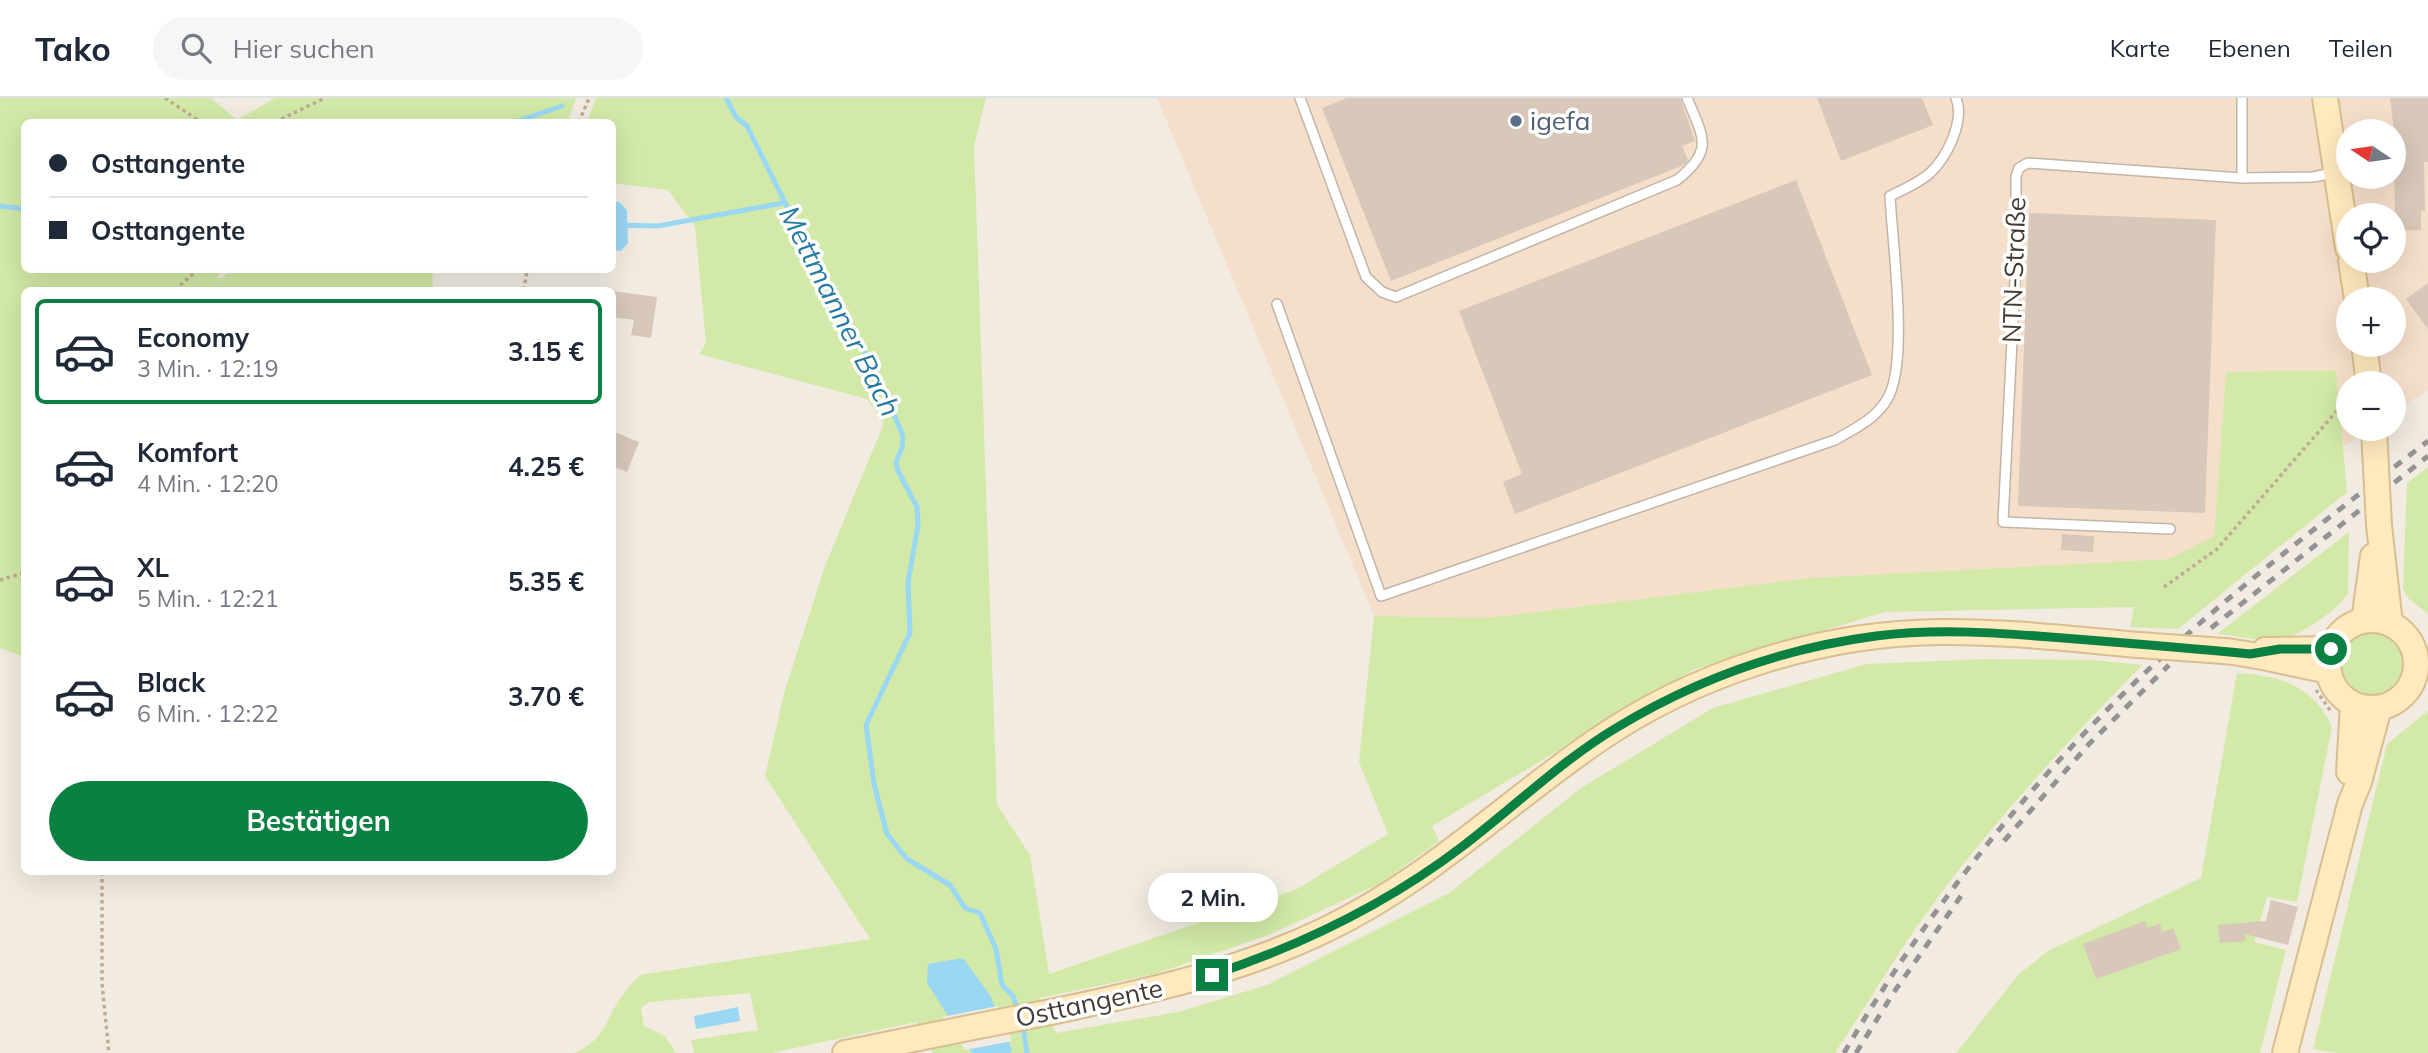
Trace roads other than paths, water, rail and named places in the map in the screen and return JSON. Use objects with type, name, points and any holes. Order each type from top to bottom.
[{"type":"main road","points":[[2325,98],[2340,203]]},
{"type":"main road","points":[[2375,441],[2379,529],[2390,624]]},
{"type":"main road","points":[[2364,621],[2379,529]]},
{"type":"main road","points":[[2344,711],[2379,708],[2406,693],[2415,675],[2412,645],[2407,636],[2390,624],[2364,621],[2341,633],[2323,667],[2337,691],[2344,711],[2350,804]]},
{"type":"main road","name":"Osttangente","points":[[845,1053],[1097,1002],[1212,975],[1278,951],[1344,921],[1426,872],[1556,770],[1615,729],[1677,695],[1742,668],[1811,648],[1903,633],[1986,632],[2250,654],[2280,649],[2323,667]]},
{"type":"main road","points":[[2285,1053],[2350,804],[2359,782],[2379,708]]},
{"type":"lane","points":[[1300,98],[1366,276],[1382,292],[1396,297],[1677,180],[1698,164],[1703,145],[1687,98]]},
{"type":"lane","points":[[1278,304],[1381,596],[1835,440],[1865,423],[1887,400],[1895,378],[1899,345],[1890,196],[1930,173],[1950,146],[1960,108],[1956,98]]},
{"type":"lane","points":[[2242,98],[2242,178]]},
{"type":"lane","name":"NTN-Straße","points":[[2170,529],[2003,522],[2016,260],[2016,176],[2020,168],[2028,163],[2242,178],[2313,177],[2335,173]]},
{"type":"water","points":[[616,202],[627,210],[628,243],[621,251],[616,250]]},
{"type":"water","points":[[963,958],[990,995],[1012,1050],[1010,1053],[972,1053],[927,983],[928,964]]},
{"type":"water","points":[[738,1007],[740,1021],[696,1029],[694,1016]]},
{"type":"waterway","name":"Mettmanner Bach","points":[[726,98],[736,117],[747,126],[823,279],[875,370],[903,436],[902,448],[896,462],[917,507],[918,525],[908,583],[910,633],[866,725],[874,784],[887,834],[907,859],[950,885],[965,908],[980,913],[996,949],[1002,985],[1013,996],[1019,1013]]},
{"type":"waterway","points":[[524,119],[562,106]]},
{"type":"waterway","points":[[616,225],[658,226],[783,203]]},
{"type":"waterway","points":[[0,206],[21,209]]},
{"type":"waterway","name":"Mettmanner Bach","points":[[1023,1026],[1027,1053]]},
{"type":"railway","points":[[1844,1053],[1936,912],[2005,823],[2080,738],[2192,630],[2428,441]]},
{"type":"railway","points":[[2211,628],[2428,456]]},
{"type":"railway","points":[[2004,841],[2089,744],[2169,665]]},
{"type":"railway","points":[[1856,1053],[1894,992],[1961,896]]},
{"type":"place","name":"igefa","points":[[1516,121]]}]
